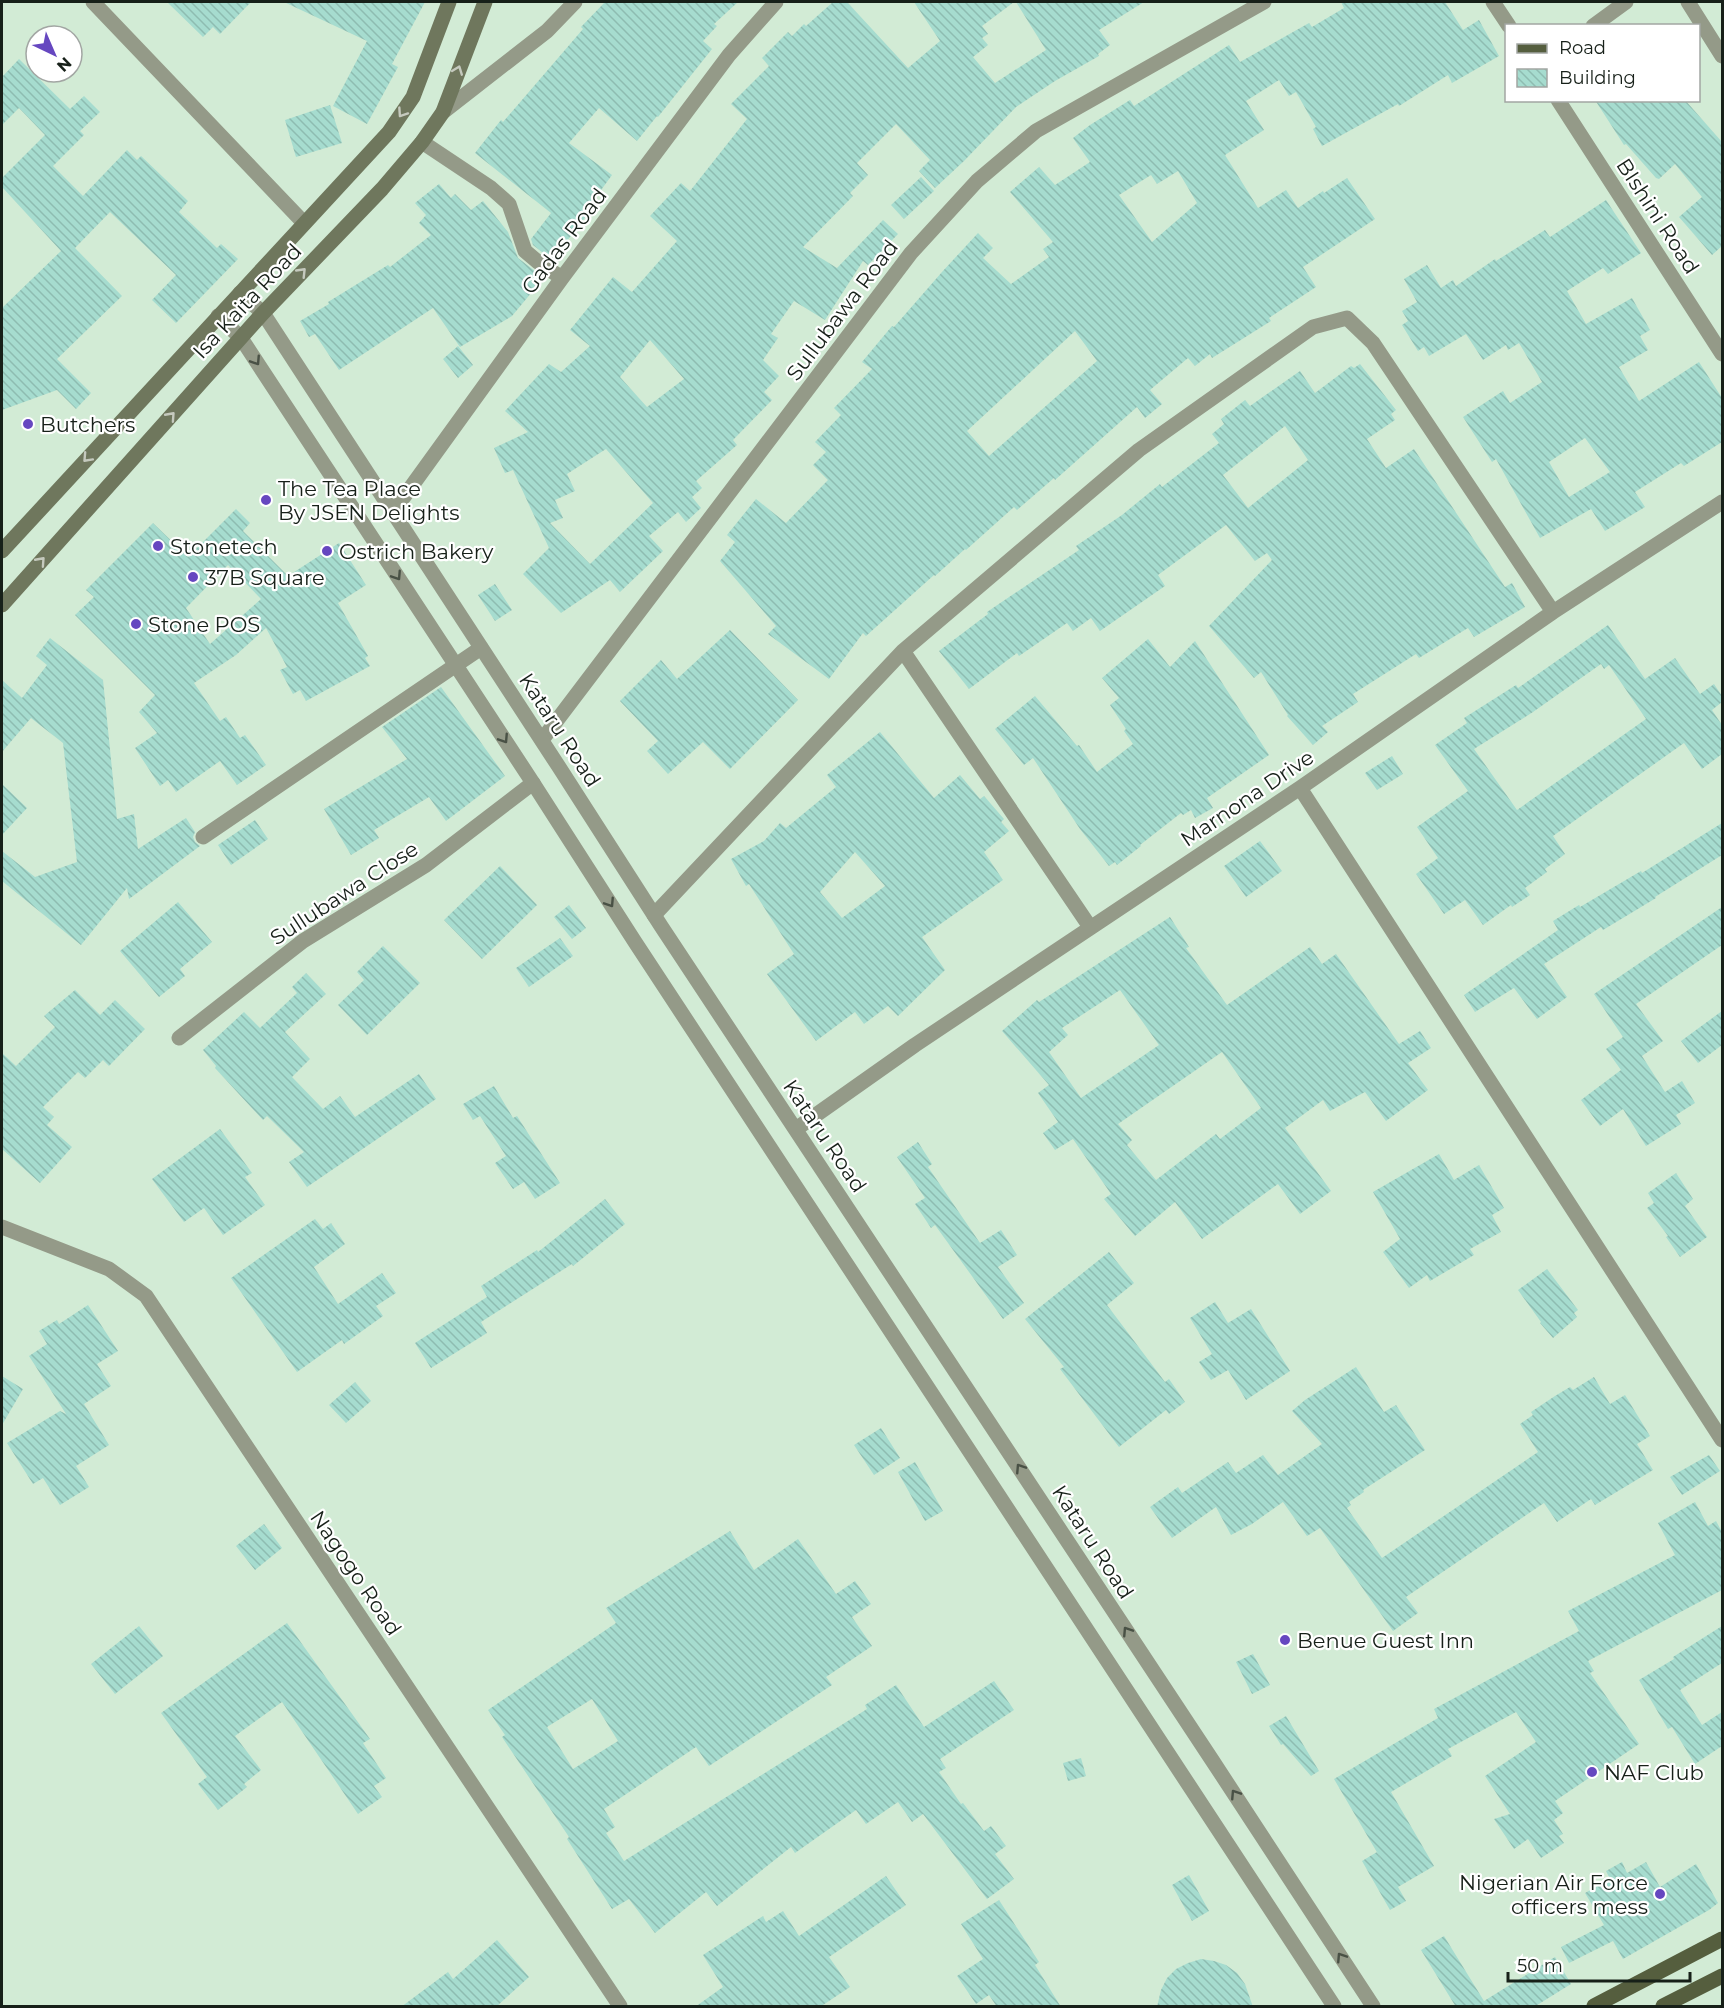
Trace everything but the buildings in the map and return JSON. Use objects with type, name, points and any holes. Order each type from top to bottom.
[{"type":"main road","name":"Isa Kaita Road","points":[[2,551],[389,132],[413,97],[449,2]]},
{"type":"main road","name":"Isa Kaita Road","points":[[2,605],[262,314],[382,189],[422,142],[443,112],[485,2]]},
{"type":"main road","points":[[1594,2007],[1722,1939]]},
{"type":"main road","points":[[1663,2007],[1722,1976]]},
{"type":"street","points":[[93,2],[304,223]]},
{"type":"street","points":[[443,112],[547,31],[575,2]]},
{"type":"street","name":"Gadas Road","points":[[393,512],[562,278],[729,55],[777,2]]},
{"type":"street","name":"Sullubawa Road","points":[[542,740],[911,253],[977,181],[1036,131],[1264,2]]},
{"type":"street","points":[[1493,2],[1508,24]]},
{"type":"street","points":[[1596,24],[1626,2]]},
{"type":"street","points":[[1688,2],[1722,56]]},
{"type":"street","name":"BIshini Road","points":[[1559,102],[1722,354]]},
{"type":"street","points":[[422,142],[491,188],[509,204],[525,251],[562,278]]},
{"type":"street","name":"Kataru Road","points":[[240,293],[262,314],[393,512],[654,915],[1373,2007]]},
{"type":"street","points":[[218,316],[241,338],[1334,2007]]},
{"type":"street","points":[[654,915],[903,651],[1139,450],[1314,327],[1347,318],[1373,343],[1553,612]]},
{"type":"street","name":"Marnona Drive","points":[[796,1129],[915,1045],[1300,788],[1553,612],[1722,502]]},
{"type":"street","points":[[203,837],[481,648]]},
{"type":"street","points":[[903,651],[1090,927]]},
{"type":"street","name":"Sullubawa Close","points":[[179,1038],[303,941],[426,865],[533,783]]},
{"type":"street","points":[[1300,788],[1722,1440]]},
{"type":"street","name":"Nagogo Road","points":[[2,1227],[109,1269],[146,1296],[620,2007]]},
{"type":"place","name":"Butchers","points":[[28,424]]},
{"type":"place","name":"The Tea Place By JSEN Delights","points":[[266,500]]},
{"type":"place","name":"Stonetech","points":[[158,546]]},
{"type":"place","name":"Ostrich Bakery","points":[[327,551]]},
{"type":"place","name":"37B Square","points":[[193,577]]},
{"type":"place","name":"Stone POS","points":[[136,624]]},
{"type":"place","name":"Benue Guest Inn","points":[[1285,1640]]},
{"type":"place","name":"NAF Club","points":[[1592,1772]]},
{"type":"place","name":"Nigerian Air Force officers mess","points":[[1660,1894]]}]
